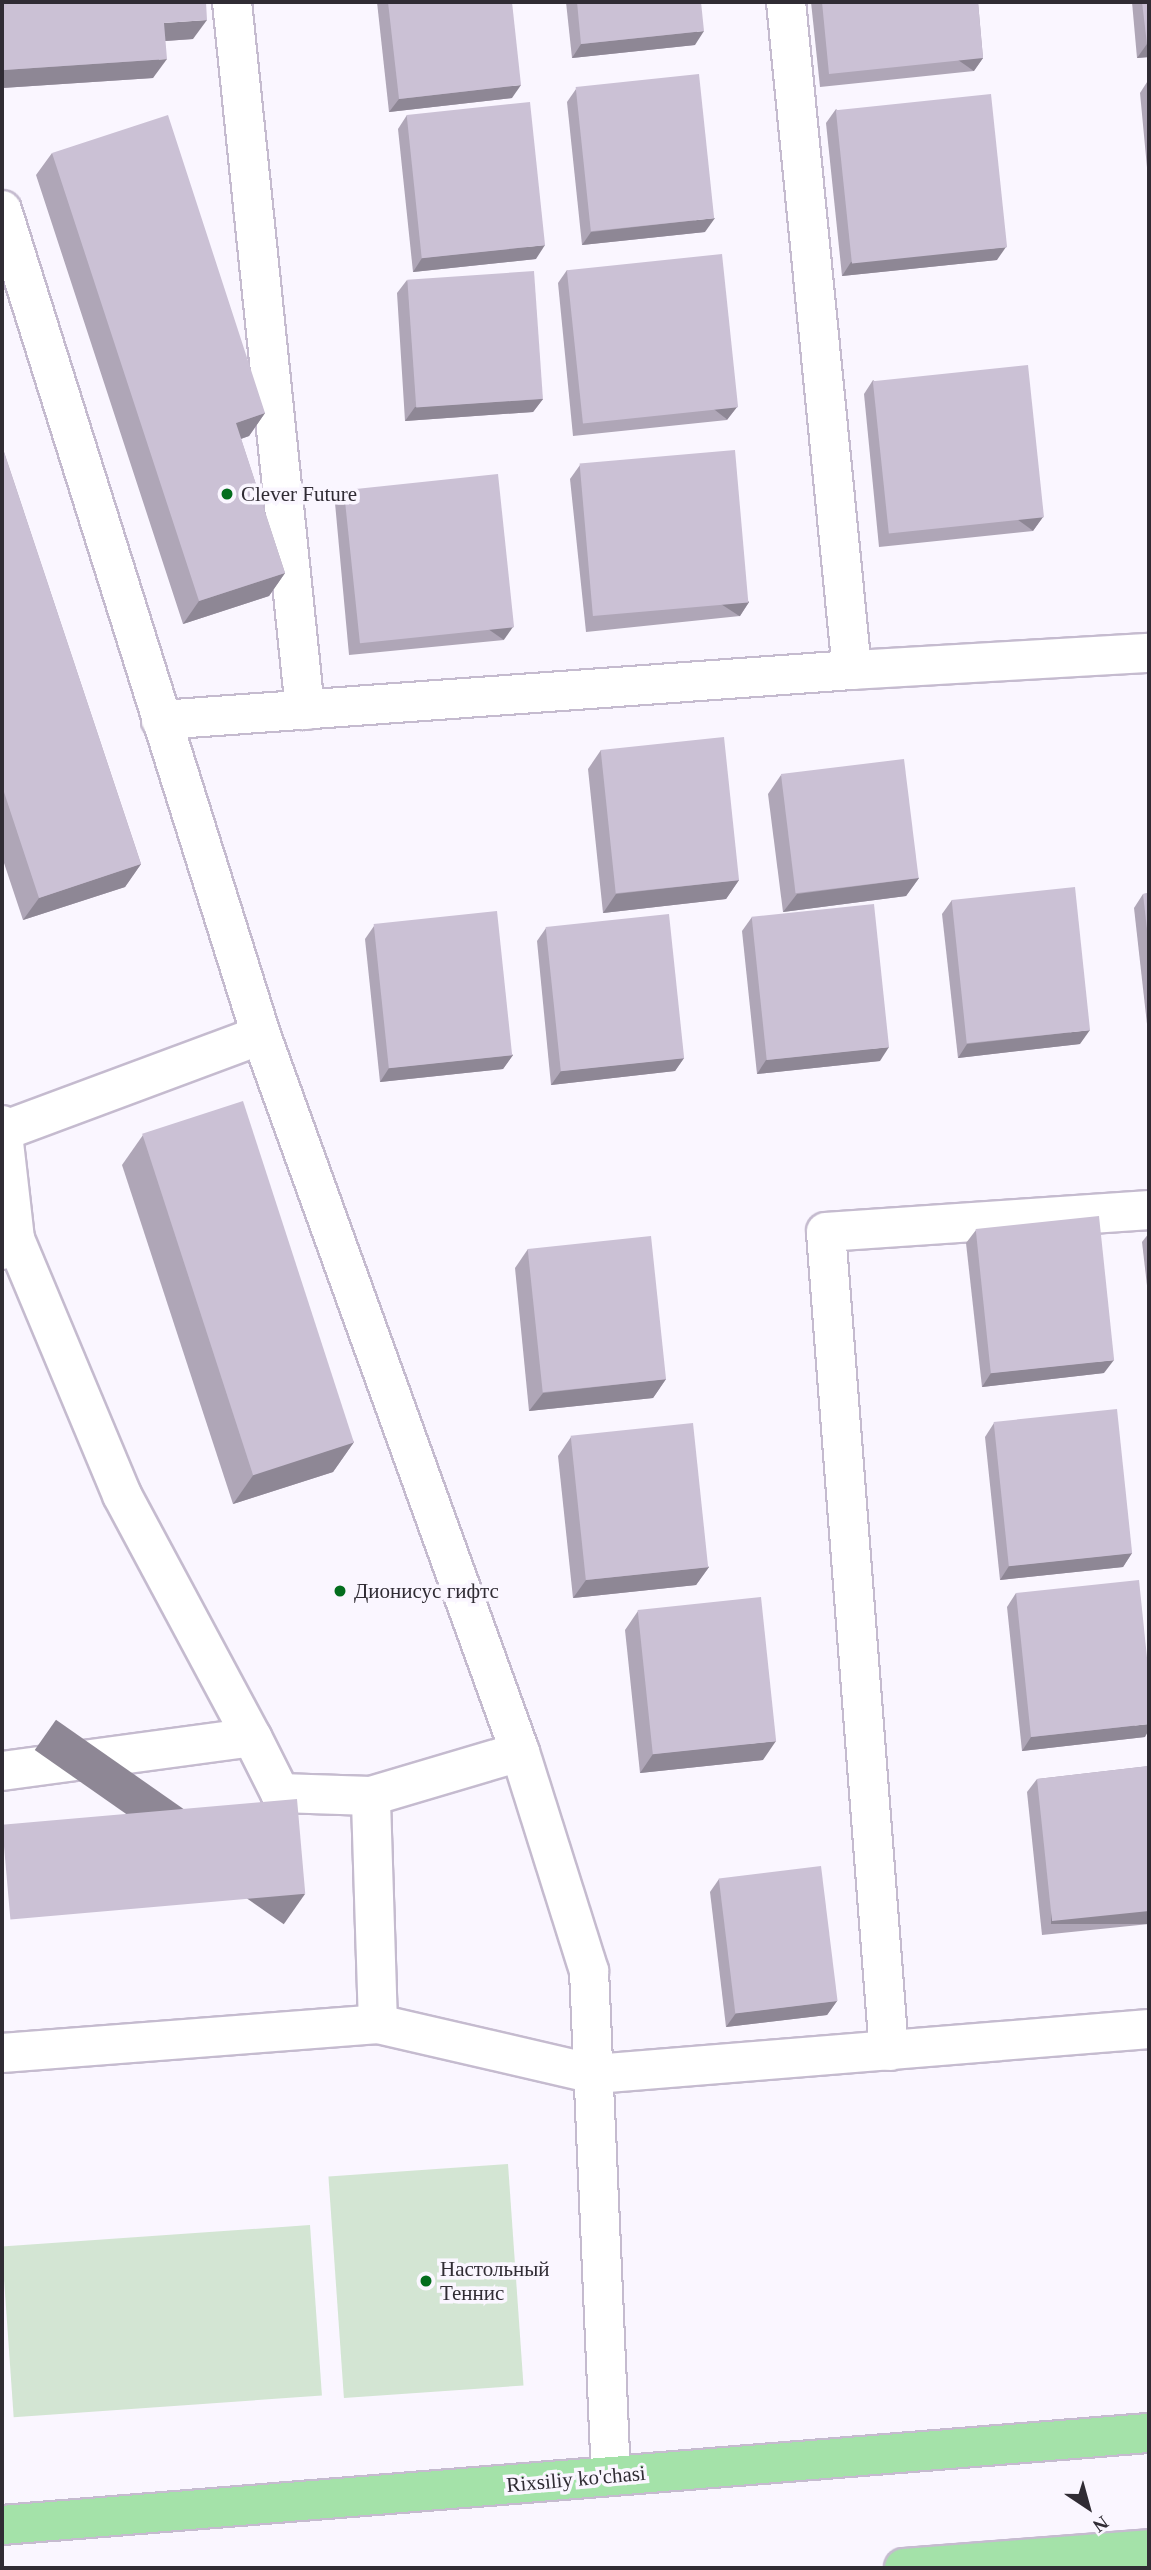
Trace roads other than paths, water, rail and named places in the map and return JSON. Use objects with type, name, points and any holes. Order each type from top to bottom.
[{"type":"main road","name":"Rixsiliy ko'chasi","points":[[2,2525],[1149,2433]]},
{"type":"main road","points":[[904,2568],[1149,2549]]},
{"type":"street","points":[[232,2],[305,710]]},
{"type":"street","points":[[786,2],[852,670]]},
{"type":"street","points":[[2,210],[261,1035],[520,1752],[589,1971],[611,2476]]},
{"type":"street","points":[[161,720],[852,670],[1149,653]]},
{"type":"street","points":[[261,1035],[3,1128],[8,1245],[121,1495],[280,1793],[371,1796],[520,1752]]},
{"type":"street","points":[[889,2051],[826,1232],[1149,1210]]},
{"type":"street","points":[[2,1771],[252,1737]]},
{"type":"street","points":[[371,1796],[378,2024]]},
{"type":"street","points":[[2,2053],[378,2024],[595,2074],[1149,2029]]},
{"type":"place","name":"Clever Future","points":[[227,494]]},
{"type":"place","name":"Дионисус гифтс","points":[[340,1591]]},
{"type":"place","name":"Настольный Теннис","points":[[426,2281]]}]
